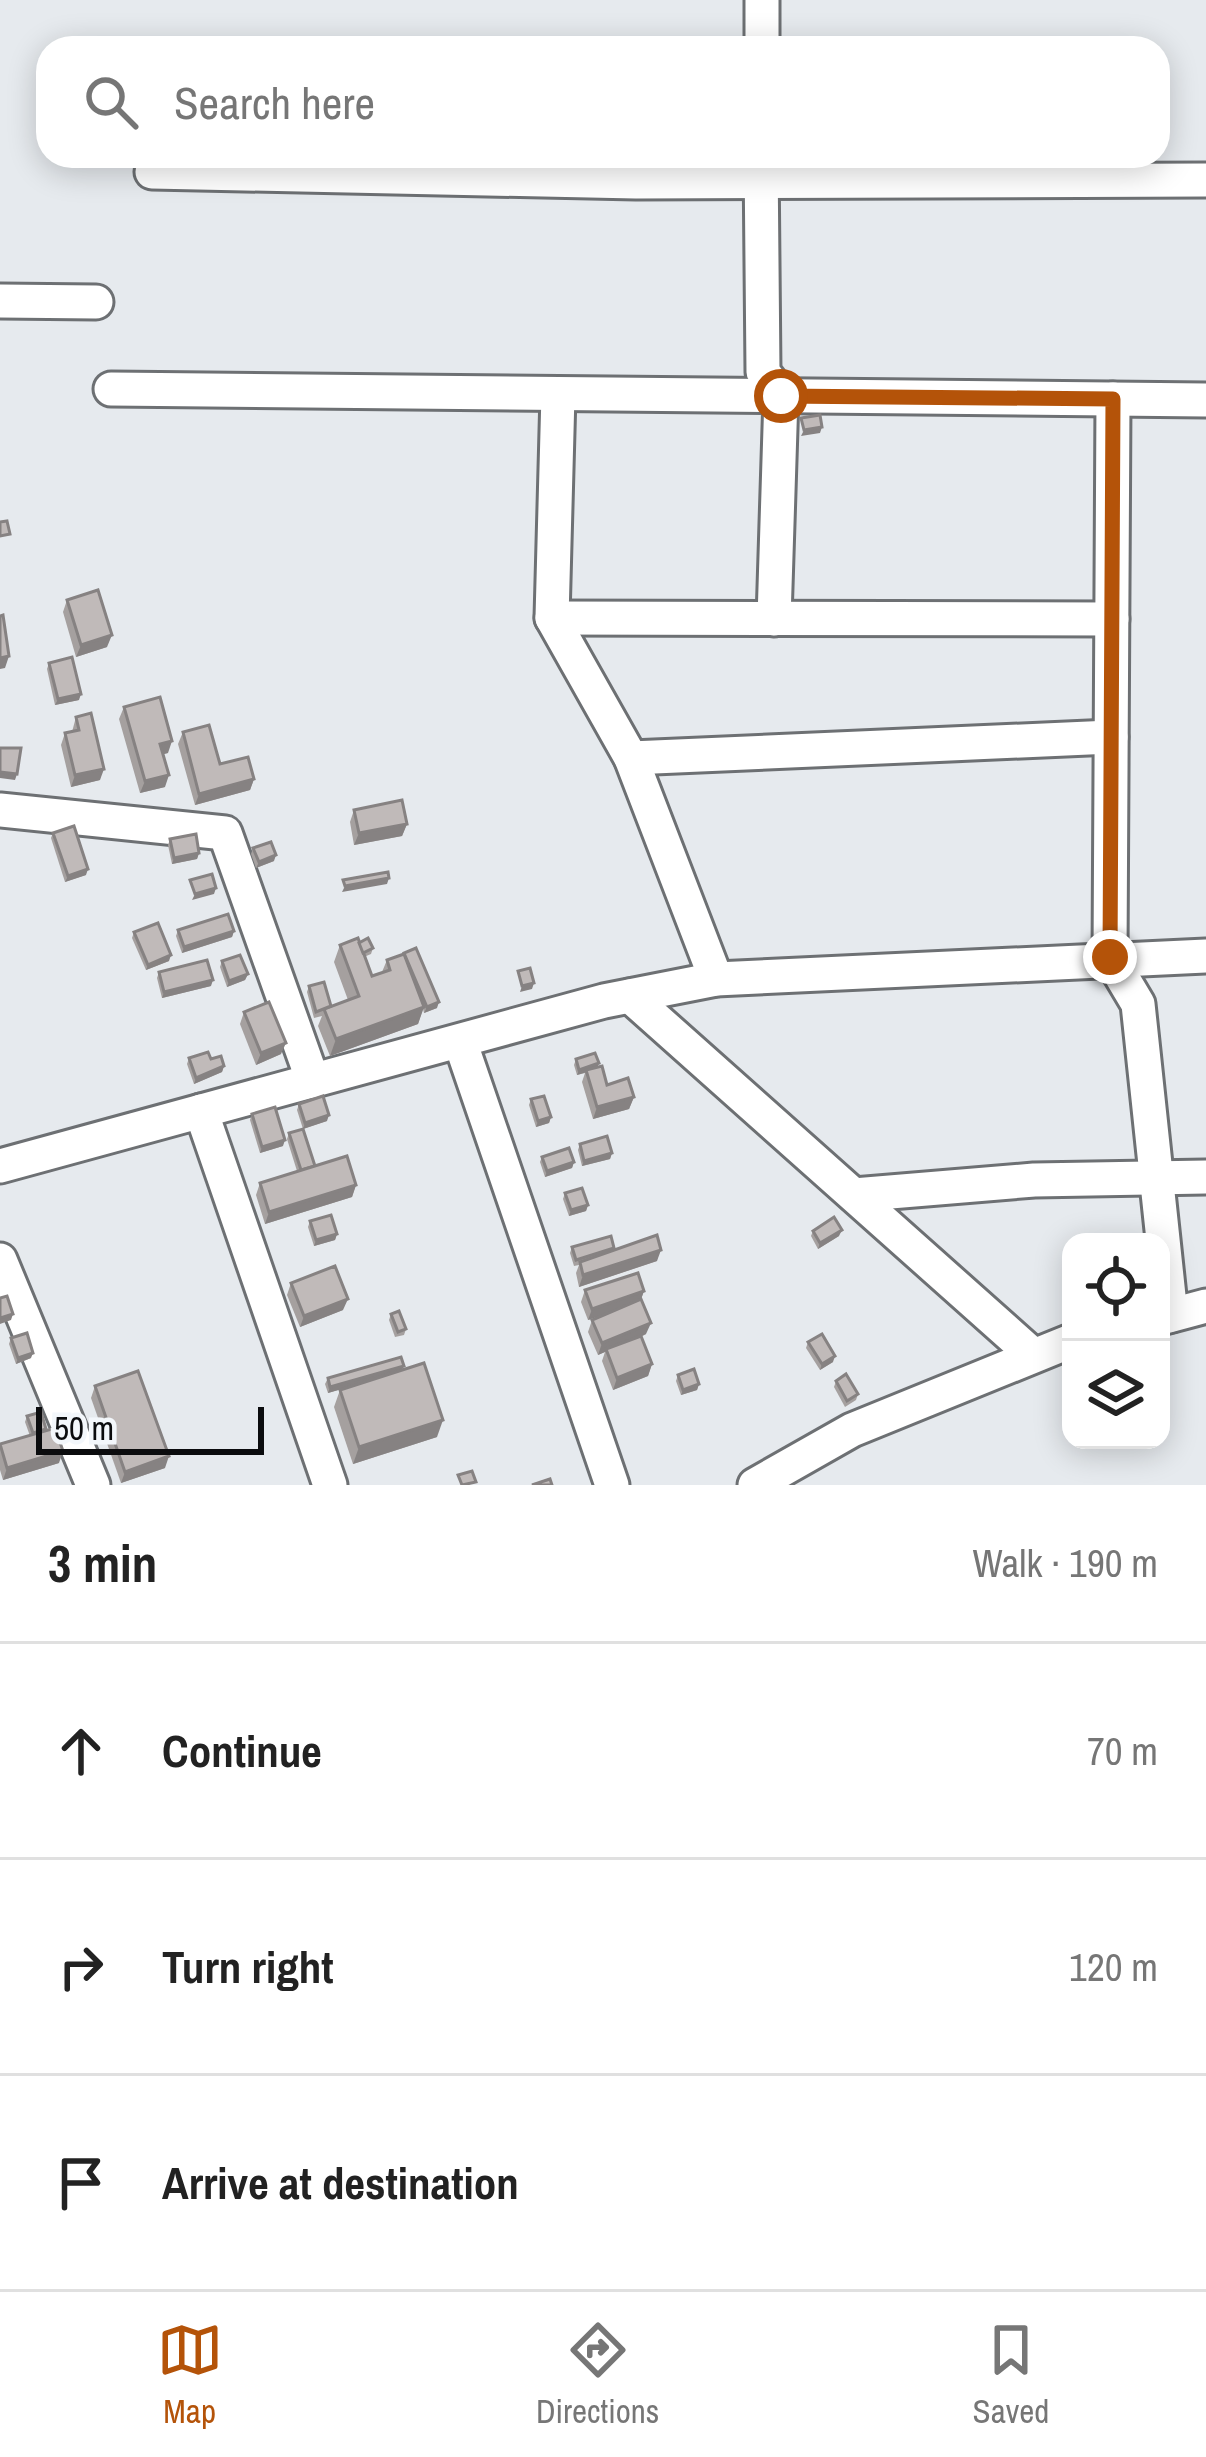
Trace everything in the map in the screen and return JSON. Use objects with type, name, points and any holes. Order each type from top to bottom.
[{"type":"street","points":[[762,0],[762,36]]},
{"type":"street","points":[[152,172],[761,169],[1206,180]]},
{"type":"street","points":[[761,169],[763,372],[781,396],[774,619]]},
{"type":"street","points":[[0,302],[96,302]]},
{"type":"street","points":[[111,389],[1206,400]]},
{"type":"street","points":[[558,394],[552,618],[631,758],[716,979]]},
{"type":"street","points":[[1113,399],[1110,957],[1138,1004],[1161,1233]]},
{"type":"street","points":[[552,618],[1112,620]]},
{"type":"street","points":[[631,758],[1111,737]]},
{"type":"street","points":[[0,811],[225,833],[313,1081]]},
{"type":"street","points":[[0,1166],[630,996],[716,979],[1206,956]]},
{"type":"street","points":[[630,996],[1033,1355]]},
{"type":"street","points":[[461,1044],[612,1485]]},
{"type":"street","points":[[201,1112],[330,1485]]},
{"type":"street","points":[[854,1196],[1034,1180],[1206,1177]]},
{"type":"street","points":[[0,1260],[93,1485]]},
{"type":"street","points":[[1170,1315],[1206,1306]]},
{"type":"street","points":[[755,1485],[852,1430],[1062,1344]]},
{"type":"building","points":[[820,415],[822,427],[804,430],[801,418]]},
{"type":"building","points":[[7,521],[10,534],[0,536],[0,522]]},
{"type":"building","points":[[98,590],[112,635],[81,645],[67,600]]},
{"type":"building","points":[[0,616],[9,656],[0,658]]},
{"type":"building","points":[[72,657],[81,694],[58,699],[49,663]]},
{"type":"building","points":[[160,697],[172,741],[160,744],[169,775],[145,781],[124,707]]},
{"type":"building","points":[[91,713],[104,769],[75,775],[65,733],[79,730],[76,717]]},
{"type":"building","points":[[209,725],[220,764],[248,757],[254,779],[199,794],[183,732]]},
{"type":"building","points":[[0,748],[21,748],[17,774],[0,772]]},
{"type":"building","points":[[402,800],[407,824],[359,833],[354,810]]},
{"type":"building","points":[[74,826],[88,869],[68,876],[53,833]]},
{"type":"building","points":[[196,834],[199,853],[174,858],[170,839]]},
{"type":"building","points":[[271,842],[276,855],[259,862],[253,848]]},
{"type":"building","points":[[388,872],[389,878],[345,886],[343,880]]},
{"type":"building","points":[[212,874],[216,888],[195,894],[190,880]]},
{"type":"building","points":[[228,914],[234,931],[184,947],[178,930]]},
{"type":"building","points":[[158,923],[171,955],[148,965],[134,932]]},
{"type":"building","points":[[358,938],[372,976],[390,970],[387,960],[404,954],[424,1007],[336,1039],[324,1009],[359,996],[340,945]]},
{"type":"building","points":[[368,938],[373,948],[363,953],[359,943]]},
{"type":"building","points":[[416,948],[439,1002],[427,1007],[404,953]]},
{"type":"building","points":[[240,955],[248,974],[229,981],[222,961]]},
{"type":"building","points":[[207,960],[213,980],[164,992],[159,972]]},
{"type":"building","points":[[530,968],[534,983],[522,986],[518,971]]},
{"type":"building","points":[[324,982],[331,1006],[316,1012],[309,986]]},
{"type":"building","points":[[269,1002],[286,1043],[261,1053],[244,1012]]},
{"type":"building","points":[[208,1052],[211,1059],[221,1056],[224,1066],[196,1078],[189,1058]]},
{"type":"building","points":[[595,1053],[599,1063],[579,1070],[576,1059]]},
{"type":"building","points":[[602,1066],[607,1085],[628,1078],[634,1097],[597,1107],[586,1070]]},
{"type":"building","points":[[323,1096],[329,1115],[305,1123],[299,1104]]},
{"type":"building","points":[[544,1096],[551,1117],[538,1121],[531,1099]]},
{"type":"building","points":[[275,1107],[285,1140],[262,1147],[252,1114]]},
{"type":"building","points":[[303,1129],[315,1166],[301,1170],[289,1133]]},
{"type":"building","points":[[607,1136],[612,1153],[584,1161],[580,1144]]},
{"type":"building","points":[[569,1148],[574,1162],[547,1171],[542,1157]]},
{"type":"building","points":[[347,1156],[356,1185],[269,1212],[260,1183]]},
{"type":"building","points":[[582,1188],[588,1205],[571,1210],[565,1193]]},
{"type":"building","points":[[331,1215],[337,1234],[316,1240],[310,1221]]},
{"type":"building","points":[[834,1217],[842,1230],[820,1243],[813,1231]]},
{"type":"building","points":[[657,1235],[661,1250],[583,1275],[580,1262]]},
{"type":"building","points":[[611,1236],[614,1248],[576,1260],[572,1247]]},
{"type":"building","points":[[335,1266],[348,1299],[304,1316],[291,1283]]},
{"type":"building","points":[[638,1273],[644,1291],[592,1309],[585,1290]]},
{"type":"building","points":[[7,1296],[13,1314],[0,1318],[0,1298]]},
{"type":"building","points":[[641,1299],[651,1323],[602,1343],[592,1320]]},
{"type":"building","points":[[399,1311],[406,1329],[398,1332],[391,1314]]},
{"type":"building","points":[[27,1333],[33,1353],[18,1358],[11,1338]]},
{"type":"building","points":[[822,1334],[835,1356],[822,1364],[808,1342]]},
{"type":"building","points":[[641,1336],[652,1364],[617,1378],[606,1349]]},
{"type":"building","points":[[401,1357],[404,1366],[330,1387],[328,1378]]},
{"type":"building","points":[[424,1363],[443,1420],[359,1447],[340,1390]]},
{"type":"building","points":[[694,1369],[699,1384],[683,1390],[678,1375]]},
{"type":"building","points":[[138,1371],[169,1456],[125,1472],[95,1386]]},
{"type":"building","points":[[846,1374],[858,1394],[847,1401],[836,1381]]},
{"type":"building","points":[[41,1412],[46,1429],[33,1433],[27,1416]]},
{"type":"building","points":[[55,1428],[63,1451],[7,1468],[0,1444]]},
{"type":"building","points":[[472,1471],[476,1482],[462,1485],[458,1475]]},
{"type":"route","points":[[781,396],[1113,399],[1110,957]]}]
